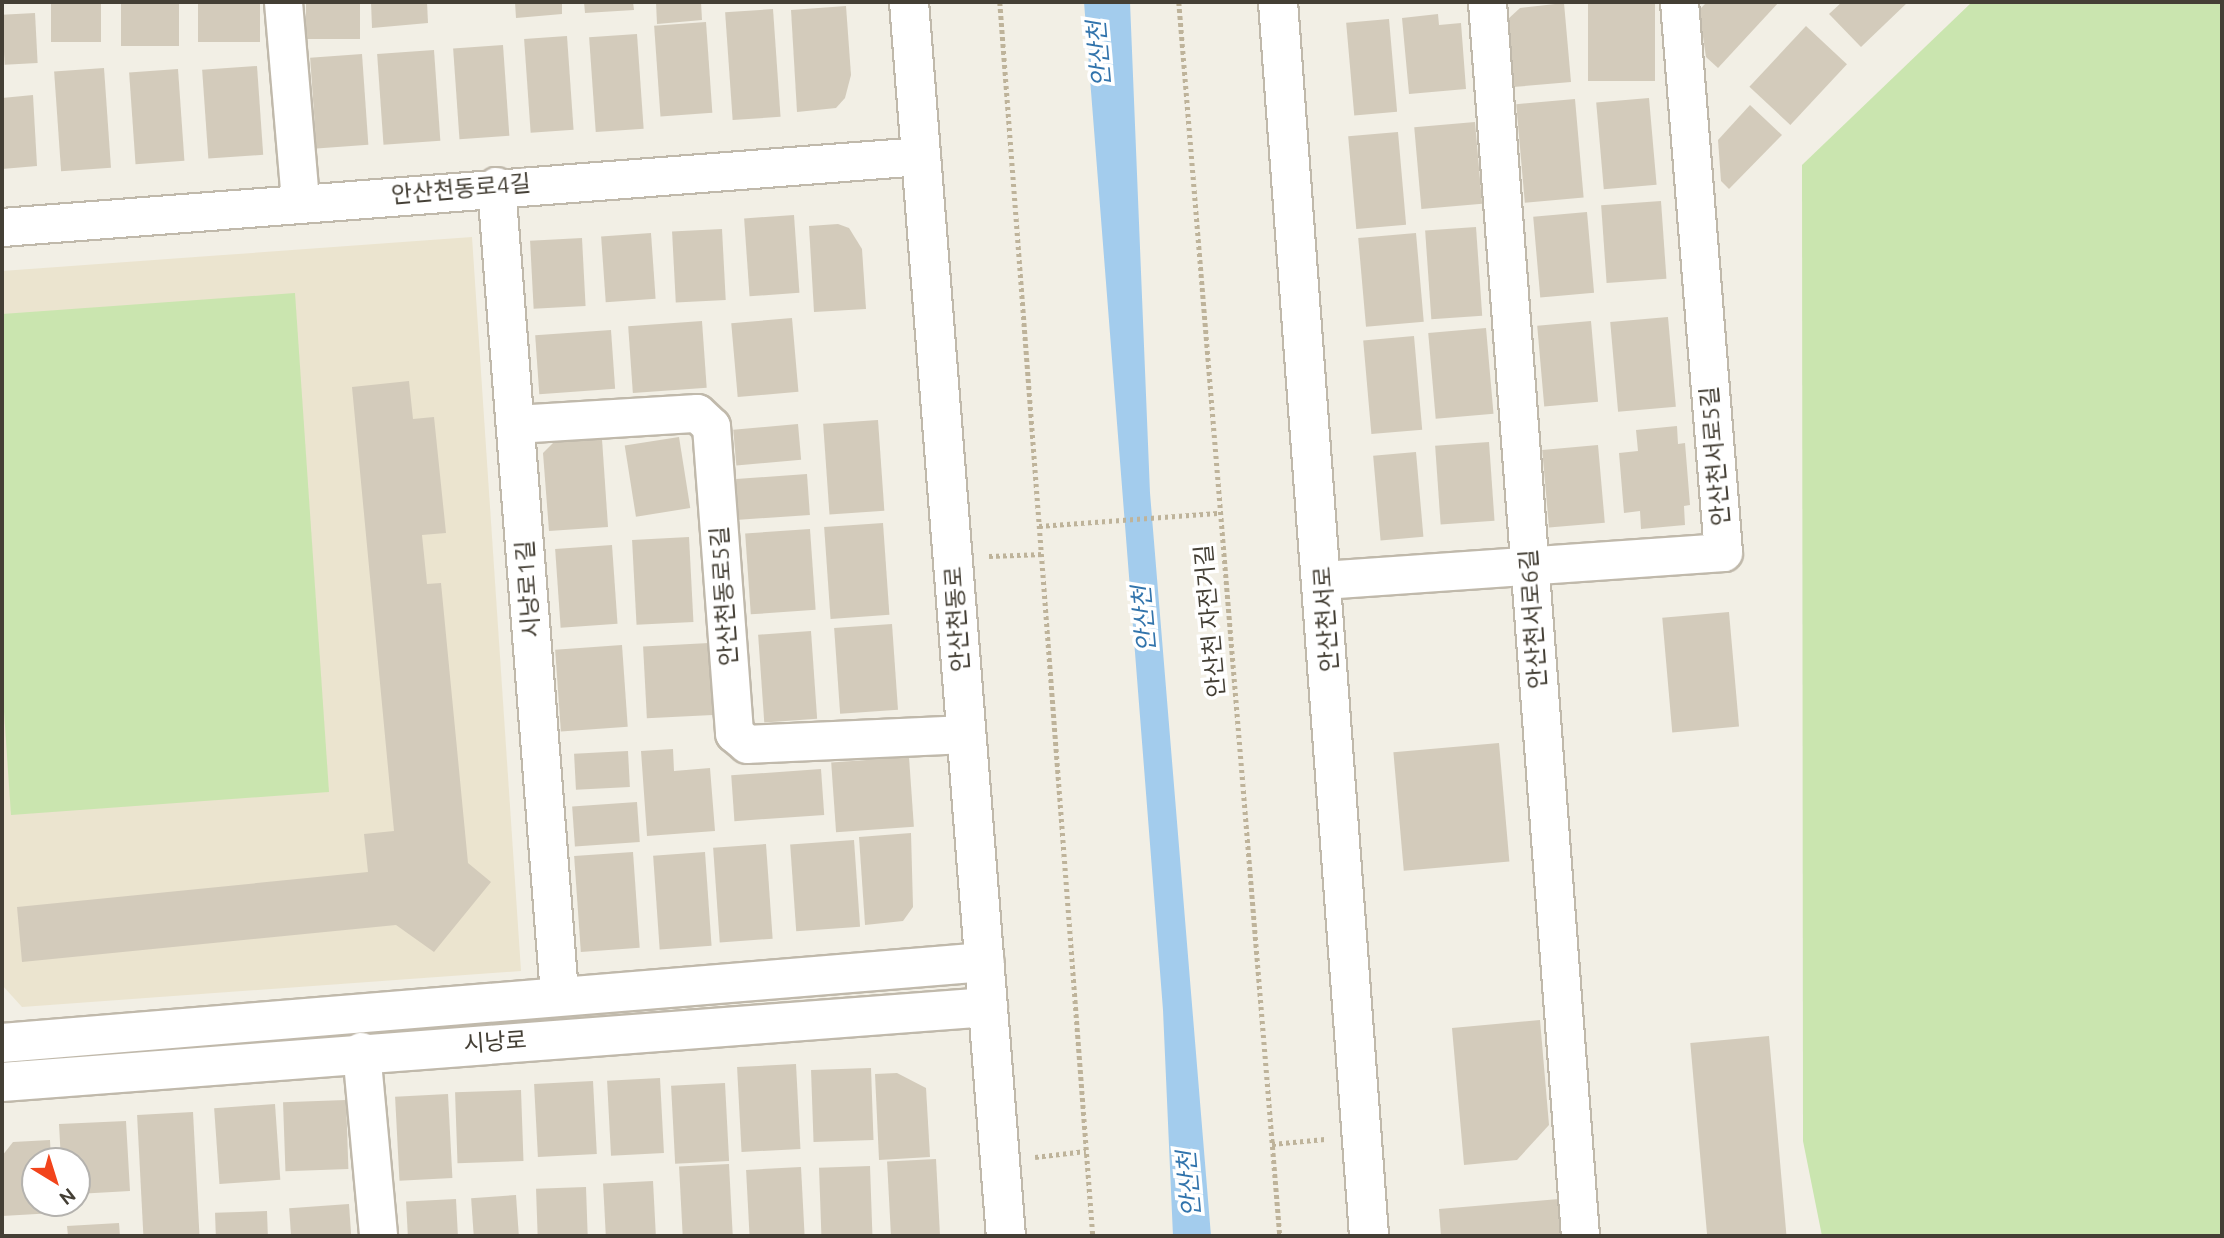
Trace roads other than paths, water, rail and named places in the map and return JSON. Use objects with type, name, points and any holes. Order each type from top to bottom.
[{"type":"street","points":[[284,2],[300,202]]},
{"type":"street","name":"안산천동로","points":[[909,2],[1006,1236]]},
{"type":"street","name":"안산천서로","points":[[1278,2],[1323,580],[1369,1236]]},
{"type":"street","name":"안산천서로6길","points":[[1487,2],[1580,1236]]},
{"type":"street","name":"안산천서로5길","points":[[1323,580],[1723,552],[1679,2]]},
{"type":"street","name":"안산천동로4길","points":[[2,226],[496,186],[921,156]]},
{"type":"street","name":"시낭로1길","points":[[496,186],[559,993]]},
{"type":"street","name":"안산천동로5길","points":[[515,424],[697,413],[711,426],[734,733],[747,744],[965,734]]},
{"type":"street","name":"시낭로","points":[[2,1043],[559,993],[985,962]]},
{"type":"street","name":"시낭로","points":[[2,1082],[362,1051],[988,1007]]},
{"type":"street","points":[[362,1051],[378,1236]]},
{"type":"water","name":"안산천","points":[[1084,2],[1130,2],[1150,493],[1211,1236],[1173,1236],[1163,1010]]}]
